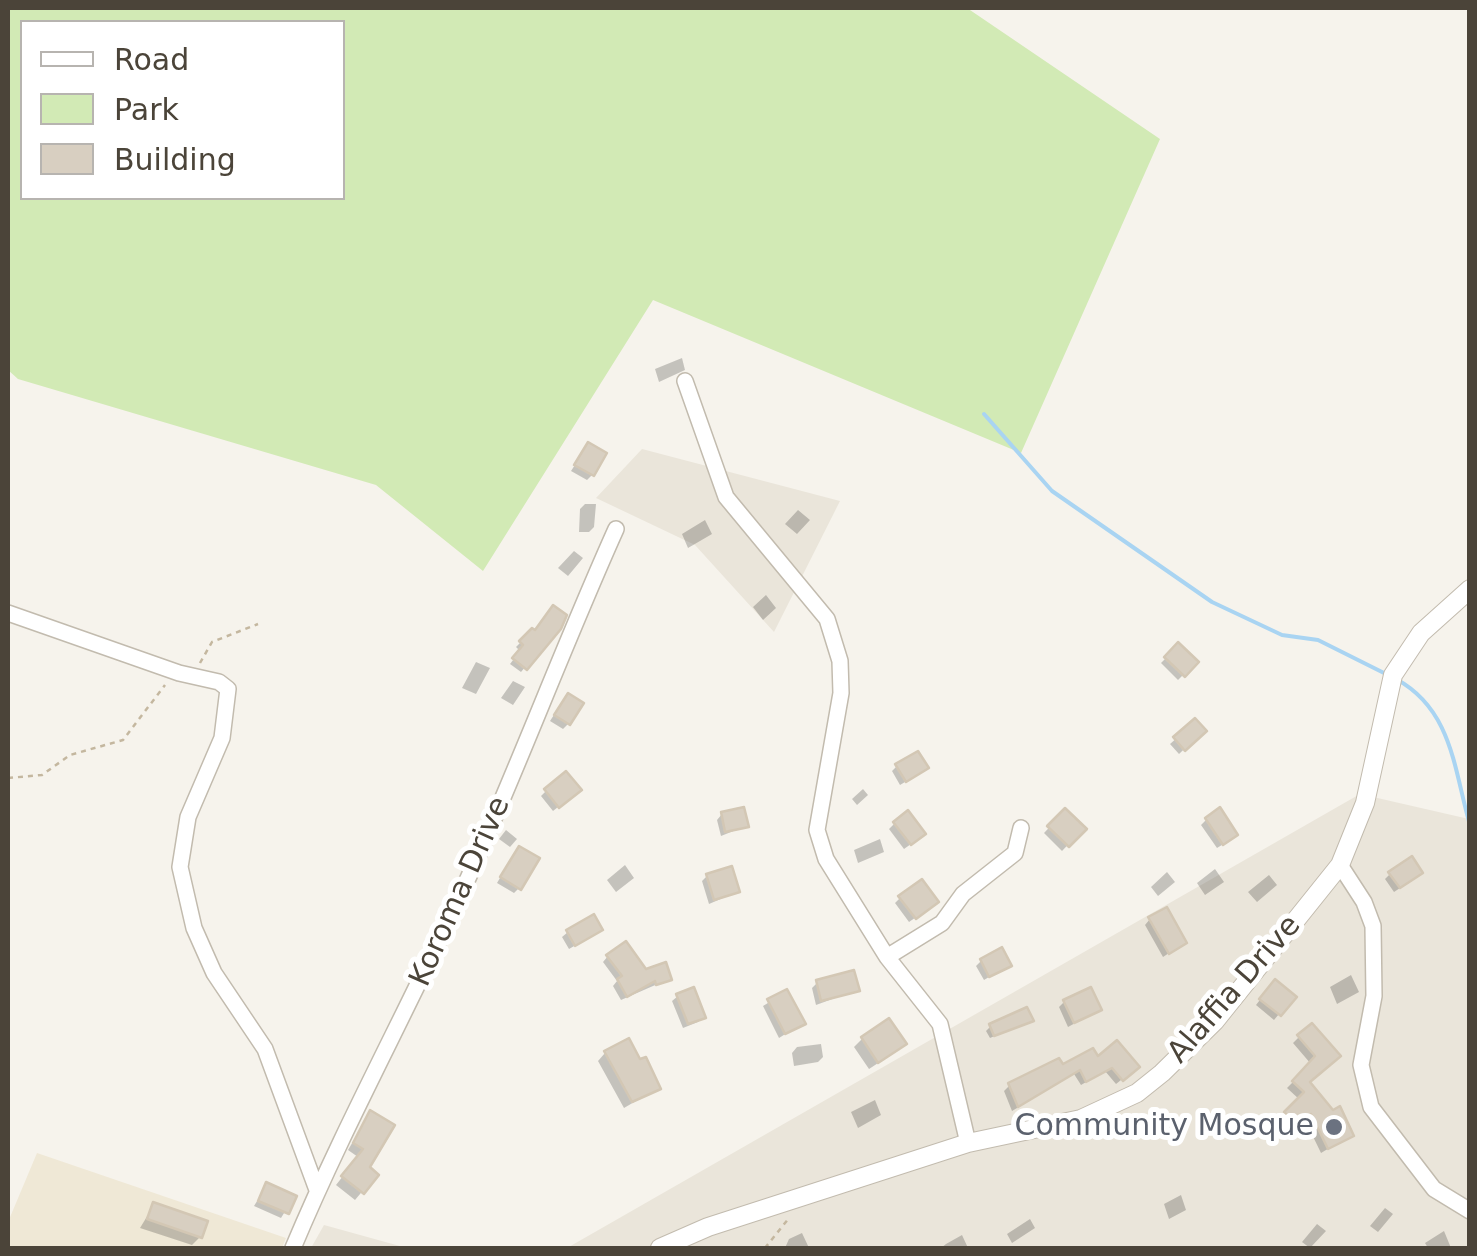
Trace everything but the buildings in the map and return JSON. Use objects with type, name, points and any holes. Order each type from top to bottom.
[{"type":"street","points":[[685,380],[726,497],[827,619],[840,661],[841,693],[817,830],[826,859],[887,957],[940,1024],[968,1143]]},
{"type":"street","name":"Koroma Drive","points":[[293,1248],[367,1083],[402,1024],[518,764],[616,529]]},
{"type":"street","name":"Alaffia Drive","points":[[660,1248],[708,1227],[968,1143],[1081,1119],[1138,1093],[1216,1021],[1340,866],[1365,803],[1387,690],[1422,633],[1470,589]]},
{"type":"street","points":[[8,614],[180,673],[220,682],[228,689],[222,738],[188,817],[180,867],[194,928],[214,973],[264,1048],[318,1190]]},
{"type":"street","points":[[887,957],[942,922],[963,894],[1015,852],[1021,828]]},
{"type":"street","points":[[1340,866],[1364,902],[1374,926],[1374,996],[1361,1064],[1371,1107],[1434,1189],[1470,1211]]},
{"type":"path","points":[[8,778],[42,776],[70,755],[124,740],[172,676],[198,667],[212,642],[258,624]]},
{"type":"path","points":[[765,1248],[800,1199]]},
{"type":"shaded area","points":[[642,449],[840,501],[774,632],[695,545],[596,498]]},
{"type":"shaded area","points":[[1360,794],[1469,819],[1469,1248],[567,1248]]},
{"type":"shaded area","points":[[37,1153],[286,1238],[282,1248],[8,1248],[8,1222]]},
{"type":"shaded area","points":[[324,1225],[407,1248],[311,1248]]},
{"type":"green space","points":[[8,8],[967,8],[1160,139],[1021,453],[653,300],[483,571],[376,485],[18,379],[8,370]]},
{"type":"waterway","points":[[984,414],[1052,491],[1212,602],[1282,635],[1318,640],[1388,675]]},
{"type":"waterway","points":[[1396,679],[1415,692],[1440,725],[1455,763],[1470,825]]},
{"type":"place","name":"Community Mosque","points":[[1334,1127]]}]
